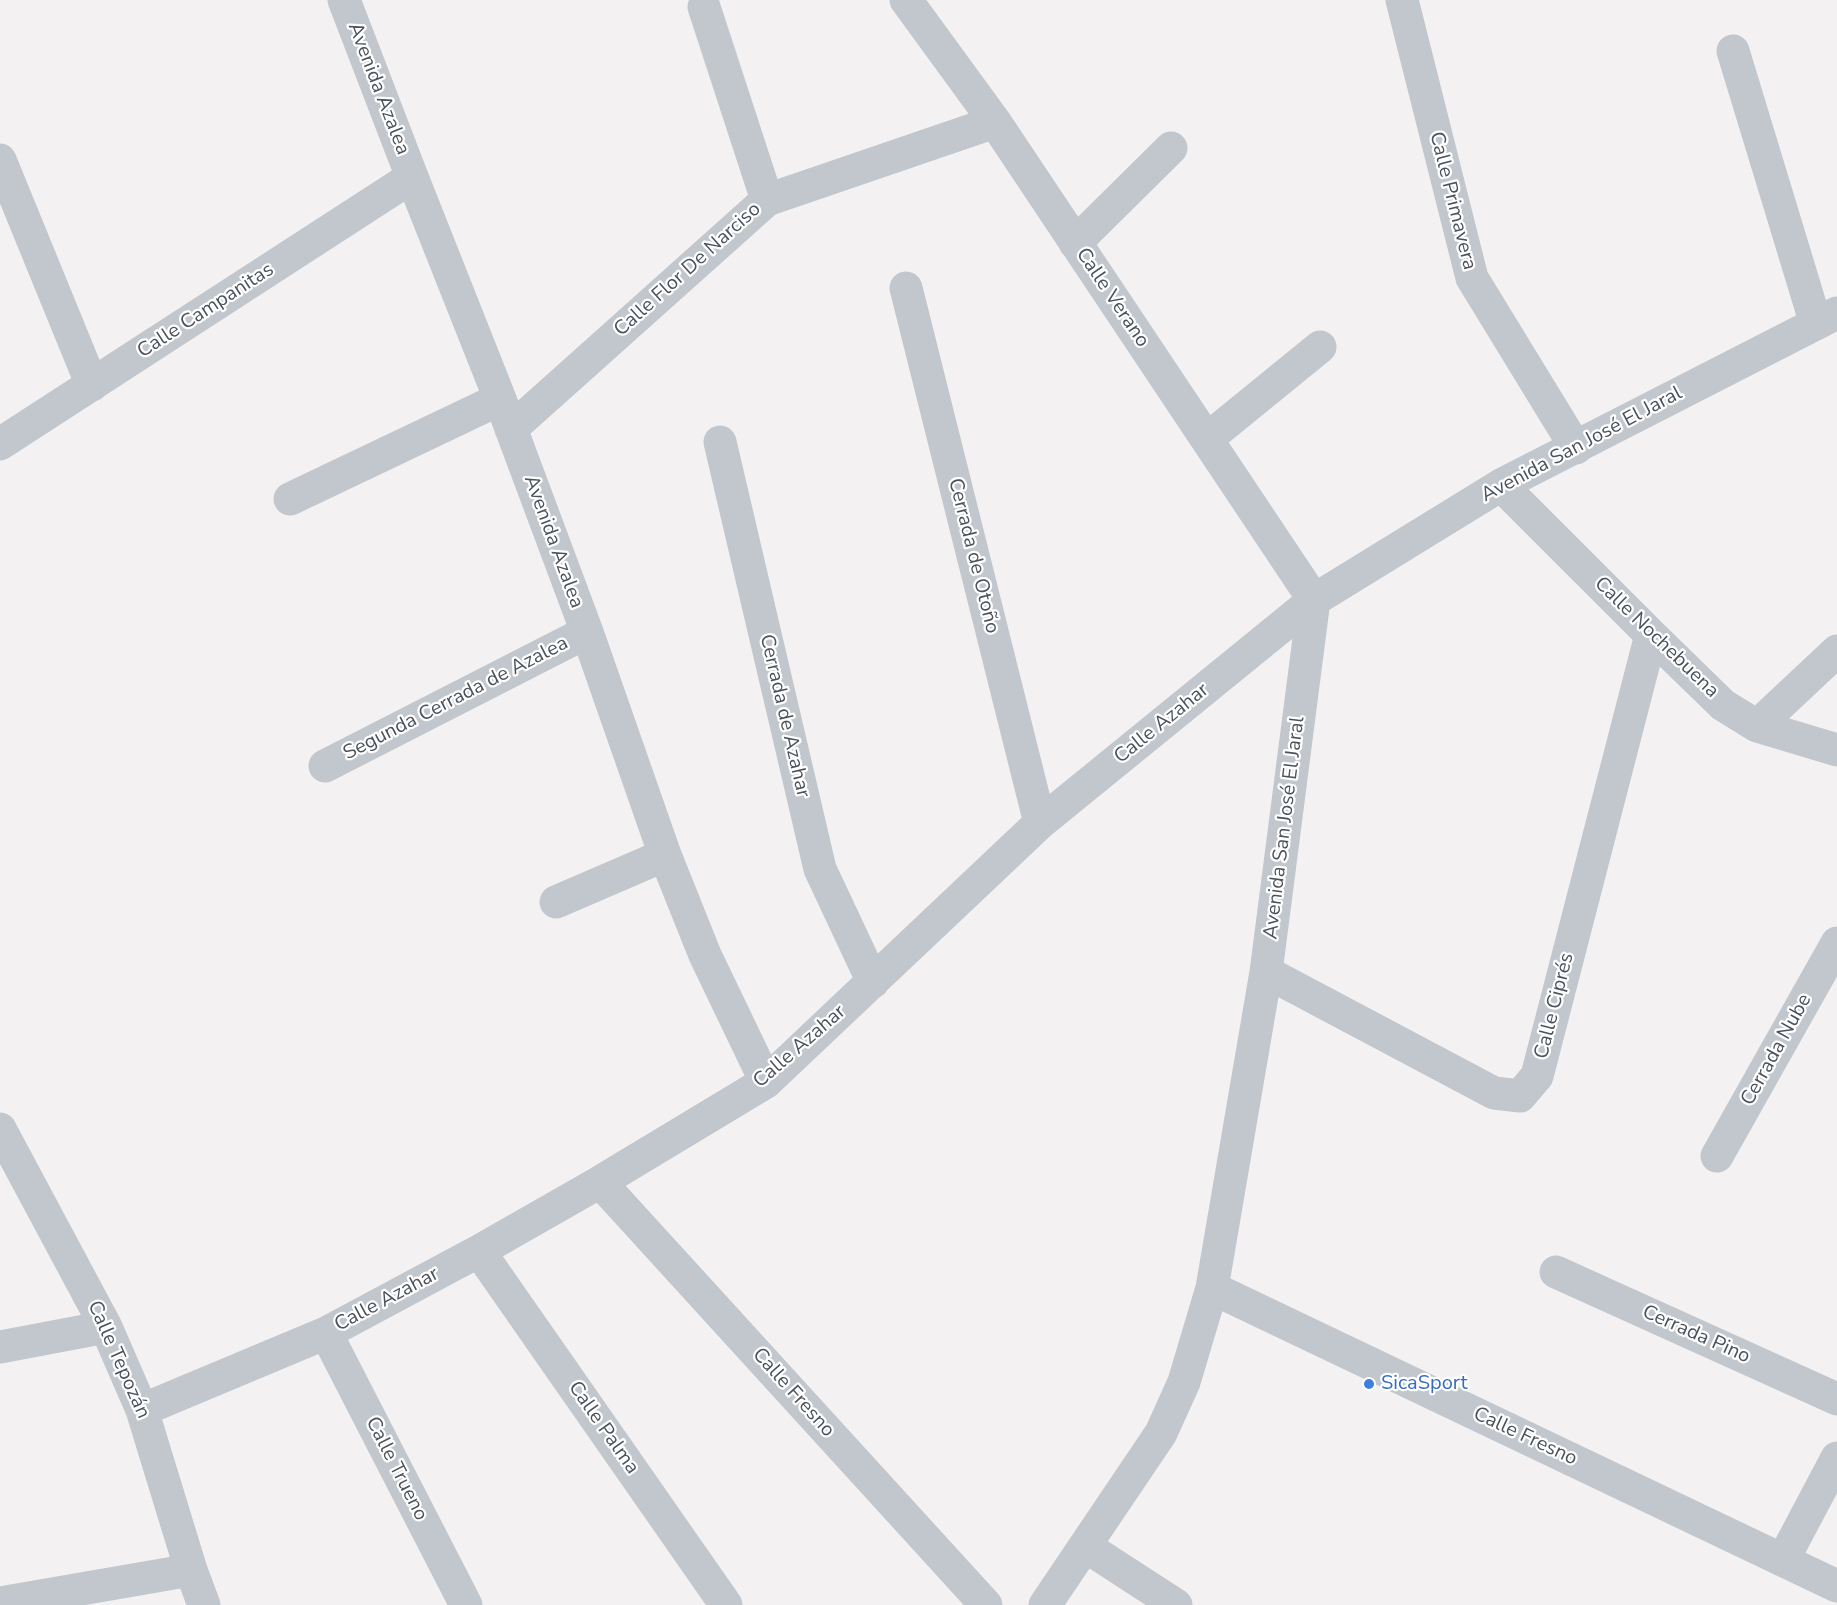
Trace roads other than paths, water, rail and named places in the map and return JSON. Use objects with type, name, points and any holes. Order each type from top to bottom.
[{"type":"street","name":"Avenida Azalea","points":[[344,0],[506,414],[665,855],[705,955],[766,1082]]},
{"type":"street","name":"Calle Verano","points":[[906,0],[995,122],[1314,600]]},
{"type":"street","name":"Calle Primavera","points":[[1402,0],[1472,278],[1575,448]]},
{"type":"street","points":[[704,7],[767,200]]},
{"type":"street","points":[[1733,51],[1826,318]]},
{"type":"street","name":"Calle Flor De Narciso","points":[[290,499],[506,414],[767,200],[995,122]]},
{"type":"street","points":[[1075,243],[1171,148]]},
{"type":"street","points":[[0,160],[92,385]]},
{"type":"street","name":"Calle Campanitas","points":[[0,444],[412,177]]},
{"type":"street","name":"Cerrada de Otoño","points":[[906,288],[1040,823]]},
{"type":"street","name":"Avenida San José El Jaral","points":[[1045,1605],[1161,1432],[1184,1382],[1212,1288],[1266,972],[1314,600],[1502,485],[1826,318]]},
{"type":"street","points":[[1207,440],[1320,347]]},
{"type":"street","name":"Cerrada de Azahar","points":[[720,442],[820,869],[873,981]]},
{"type":"street","name":"Calle Nochebuena","points":[[1502,485],[1723,705],[1758,726],[1837,750]]},
{"type":"street","name":"Calle Azahar","points":[[142,1410],[326,1333],[480,1251],[766,1082],[1040,823],[1314,600]]},
{"type":"street","name":"Segunda Cerrada de Azalea","points":[[325,766],[586,632]]},
{"type":"street","name":"Calle Ciprés","points":[[1266,972],[1494,1093],[1520,1096],[1538,1076],[1651,635]]},
{"type":"street","points":[[1758,726],[1837,651]]},
{"type":"street","points":[[556,902],[665,855]]},
{"type":"street","name":"Cerrada Nube","points":[[1717,1156],[1837,943]]},
{"type":"street","name":"Calle Tepozán","points":[[0,1129],[106,1328],[142,1410],[204,1605]]},
{"type":"street","name":"Calle Fresno","points":[[600,1182],[986,1605]]},
{"type":"street","name":"Calle Palma","points":[[480,1251],[726,1605]]},
{"type":"street","name":"Cerrada Pino","points":[[1556,1272],[1837,1399]]},
{"type":"street","name":"Calle Fresno","points":[[1212,1288],[1837,1586]]},
{"type":"street","points":[[0,1347],[106,1328]]},
{"type":"street","name":"Calle Trueno","points":[[326,1333],[466,1605]]},
{"type":"street","points":[[1782,1560],[1837,1458]]},
{"type":"street","points":[[1085,1546],[1176,1605]]},
{"type":"street","points":[[0,1603],[191,1570]]},
{"type":"place","name":"SicaSport","points":[[1369,1384]]}]
